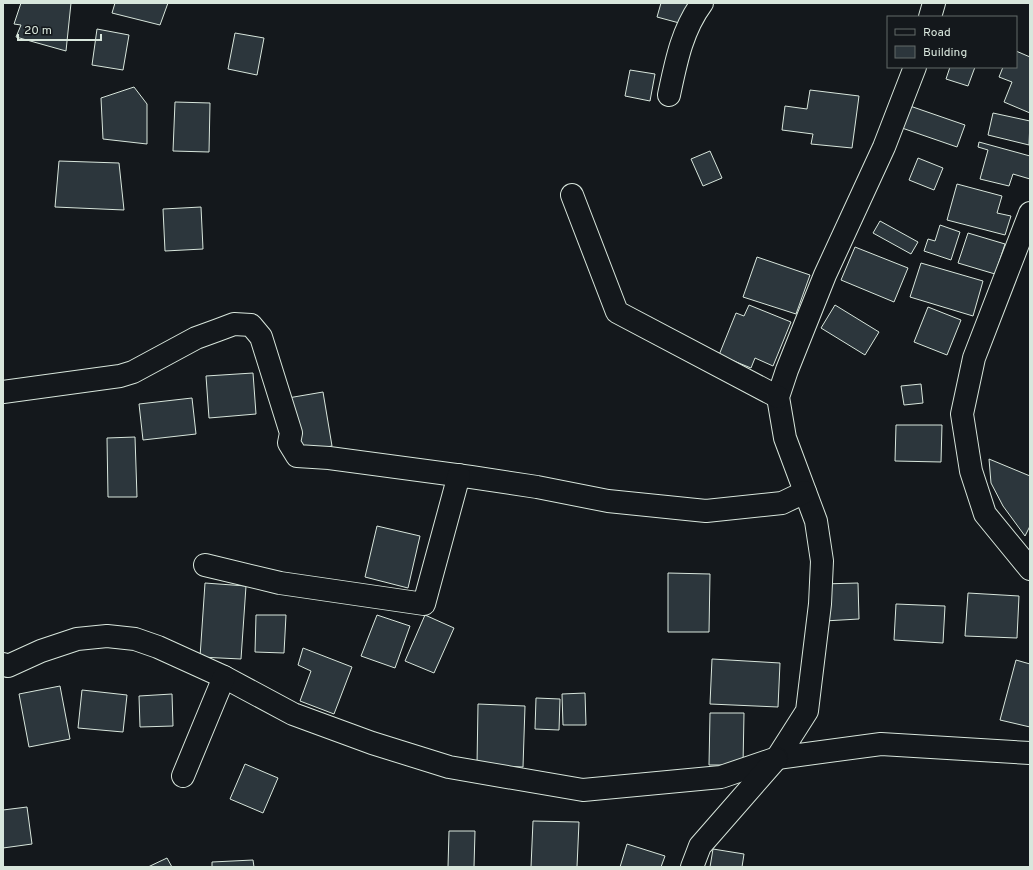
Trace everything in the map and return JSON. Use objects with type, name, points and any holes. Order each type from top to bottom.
[{"type":"street","points":[[669,95],[678,49],[693,16],[702,3]]},
{"type":"street","points":[[930,16],[934,3]]},
{"type":"street","points":[[692,867],[700,846],[777,758],[807,711],[820,604],[822,561],[816,521],[785,438],[778,397],[787,370],[825,274],[884,147],[915,68]]},
{"type":"street","points":[[572,195],[617,312],[778,397]]},
{"type":"street","points":[[1030,214],[974,358],[962,414],[971,471],[985,514],[1030,569]]},
{"type":"street","points":[[3,392],[120,376],[133,372],[196,338],[234,324],[251,326],[261,337],[291,433],[289,443],[297,456],[329,458],[537,486],[608,501],[706,511],[782,504],[805,492]]},
{"type":"street","points":[[205,565],[280,583],[424,604],[459,476]]},
{"type":"street","points":[[3,664],[8,666],[41,651],[77,639],[107,636],[135,639],[158,647],[224,677],[292,714],[449,767],[583,790],[721,777],[777,758],[881,744],[1030,753]]},
{"type":"street","points":[[183,776],[224,677]]},
{"type":"building","points":[[21,3],[71,3],[66,51],[16,37],[21,25],[14,24]]},
{"type":"building","points":[[115,3],[168,3],[160,25],[112,13]]},
{"type":"building","points":[[661,3],[688,3],[683,24],[657,17]]},
{"type":"building","points":[[97,29],[129,35],[123,70],[92,65]]},
{"type":"building","points":[[235,33],[264,38],[257,75],[228,69]]},
{"type":"building","points":[[1017,51],[1030,57],[1030,113],[1004,102],[1012,82],[999,77],[1003,68],[1017,68]]},
{"type":"building","points":[[950,68],[975,68],[968,86],[946,79]]},
{"type":"building","points":[[630,70],[655,74],[650,101],[625,96]]},
{"type":"building","points":[[134,87],[147,104],[147,144],[103,139],[101,98]]},
{"type":"building","points":[[810,90],[859,96],[852,148],[811,144],[813,134],[782,130],[785,106],[807,109]]},
{"type":"building","points":[[175,102],[210,103],[209,152],[173,151]]},
{"type":"building","points":[[910,106],[965,125],[957,147],[902,128]]},
{"type":"building","points":[[993,113],[1030,121],[1029,145],[988,135]]},
{"type":"building","points":[[979,142],[1030,156],[1030,179],[1013,174],[1009,186],[980,179],[988,150],[978,147]]},
{"type":"building","points":[[710,151],[722,178],[703,186],[691,159]]},
{"type":"building","points":[[918,158],[943,168],[934,190],[909,180]]},
{"type":"building","points":[[59,161],[119,163],[124,210],[55,207]]},
{"type":"building","points":[[957,184],[1002,196],[997,213],[1011,216],[1005,235],[947,220]]},
{"type":"building","points":[[201,207],[203,249],[165,251],[163,209]]},
{"type":"building","points":[[880,221],[918,242],[911,254],[873,233]]},
{"type":"building","points":[[940,225],[960,232],[951,260],[924,251],[928,239],[935,241]]},
{"type":"building","points":[[968,233],[1005,244],[995,274],[958,263]]},
{"type":"building","points":[[855,247],[908,268],[894,302],[841,280]]},
{"type":"building","points":[[757,257],[810,275],[796,314],[743,297]]},
{"type":"building","points":[[921,263],[983,281],[973,316],[910,297]]},
{"type":"building","points":[[749,305],[791,322],[773,366],[755,358],[751,368],[719,355],[736,313],[744,316]]},
{"type":"building","points":[[835,305],[879,332],[865,355],[821,328]]},
{"type":"building","points":[[928,307],[961,320],[947,355],[914,342]]},
{"type":"building","points":[[253,373],[256,414],[209,418],[206,376]]},
{"type":"building","points":[[921,384],[923,403],[904,405],[901,386]]},
{"type":"building","points":[[323,392],[332,446],[298,452],[288,398]]},
{"type":"building","points":[[192,398],[196,434],[143,440],[139,404]]},
{"type":"building","points":[[896,425],[942,425],[941,462],[895,461]]},
{"type":"building","points":[[135,437],[137,497],[108,497],[107,438]]},
{"type":"building","points":[[989,459],[1030,476],[1030,526],[1025,536],[1003,506],[991,483]]},
{"type":"building","points":[[377,526],[420,536],[408,588],[365,577]]},
{"type":"building","points":[[668,573],[710,574],[709,632],[668,632]]},
{"type":"building","points":[[205,583],[246,586],[241,659],[200,657]]},
{"type":"building","points":[[858,583],[859,619],[824,621],[822,584]]},
{"type":"building","points":[[968,593],[1019,596],[1017,638],[965,636]]},
{"type":"building","points":[[896,604],[945,606],[943,643],[894,640]]},
{"type":"building","points":[[256,615],[286,615],[284,653],[255,652]]},
{"type":"building","points":[[377,615],[410,626],[395,668],[361,656]]},
{"type":"building","points":[[425,615],[454,628],[434,673],[405,661]]},
{"type":"building","points":[[303,648],[352,667],[334,714],[300,701],[311,671],[298,665]]},
{"type":"building","points":[[712,659],[780,663],[778,707],[710,704]]},
{"type":"building","points":[[1016,660],[1030,664],[1030,727],[1000,720]]},
{"type":"building","points":[[60,686],[70,739],[29,747],[19,694]]},
{"type":"building","points":[[82,690],[127,695],[123,732],[78,728]]},
{"type":"building","points":[[585,693],[586,725],[563,725],[562,694]]},
{"type":"building","points":[[172,694],[173,726],[140,727],[139,696]]},
{"type":"building","points":[[536,698],[560,699],[559,730],[535,729]]},
{"type":"building","points":[[478,704],[525,706],[523,767],[477,765]]},
{"type":"building","points":[[710,713],[744,713],[743,765],[709,765]]},
{"type":"building","points":[[245,764],[278,778],[263,813],[230,799]]},
{"type":"building","points":[[27,807],[32,844],[3,848],[3,810]]},
{"type":"building","points":[[533,821],[579,822],[577,867],[531,867]]},
{"type":"building","points":[[449,831],[475,831],[474,867],[448,867]]},
{"type":"building","points":[[627,844],[665,856],[661,867],[620,867]]},
{"type":"building","points":[[713,849],[744,854],[742,867],[710,867]]},
{"type":"building","points":[[167,858],[172,867],[148,867]]},
{"type":"building","points":[[253,860],[254,867],[212,867],[212,862]]}]
